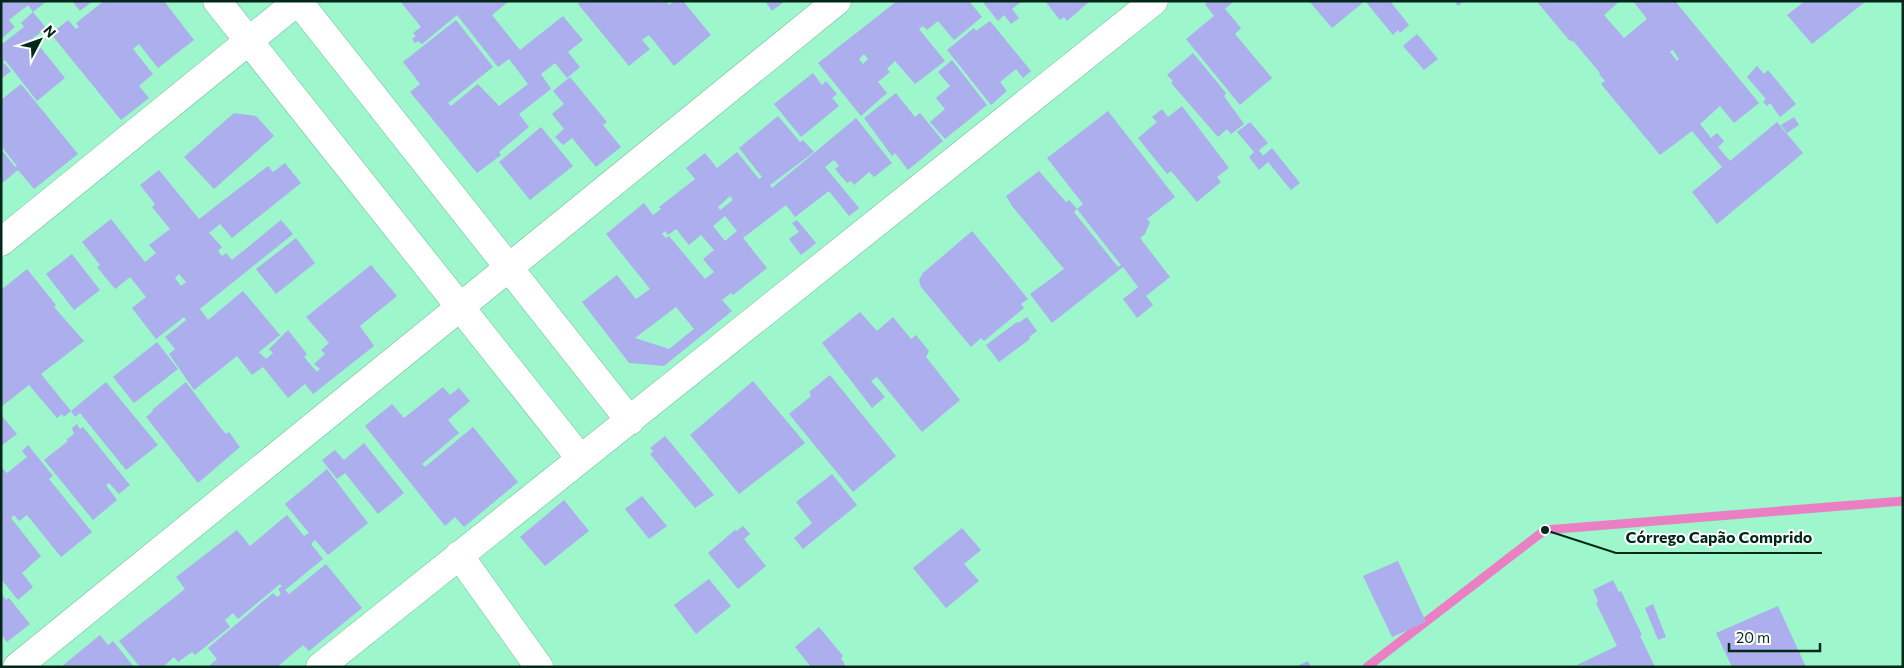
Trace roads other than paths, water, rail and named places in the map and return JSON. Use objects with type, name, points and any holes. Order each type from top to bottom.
[{"type":"street","points":[[217,1],[580,458]]},
{"type":"street","points":[[1,242],[298,1],[630,421]]},
{"type":"street","points":[[17,667],[837,1]]},
{"type":"street","points":[[320,667],[1154,1]]},
{"type":"street","points":[[459,555],[539,667]]},
{"type":"waterway","points":[[1367,667],[1545,530],[1903,501]]},
{"type":"place","name":"Córrego Capão Comprido","points":[[1545,530]]}]
